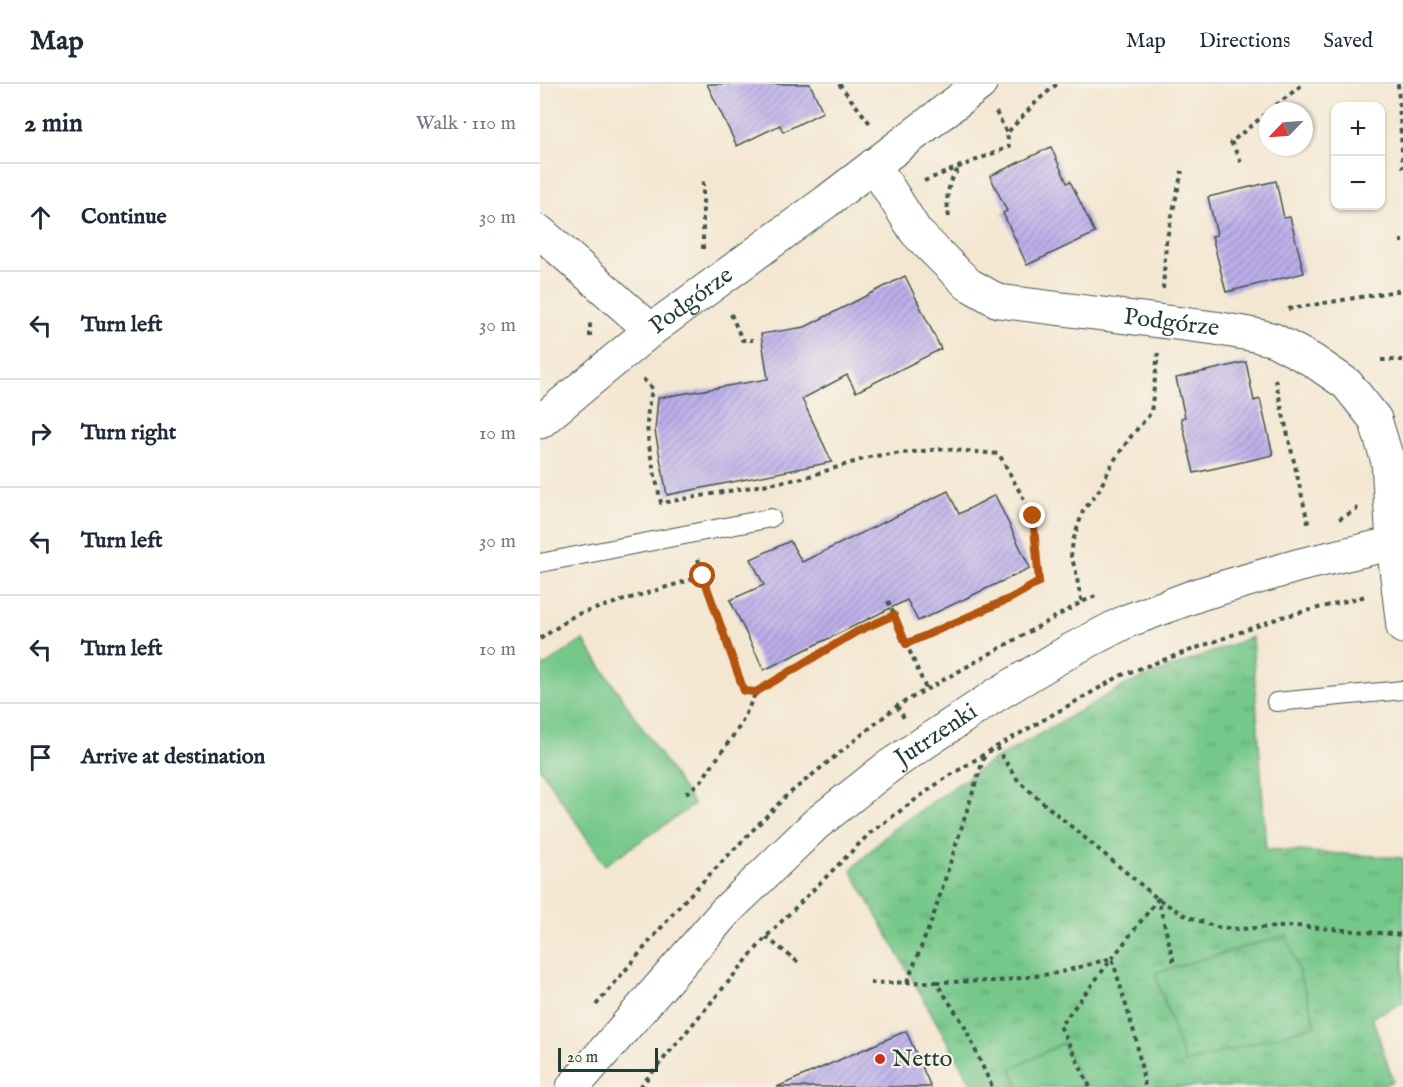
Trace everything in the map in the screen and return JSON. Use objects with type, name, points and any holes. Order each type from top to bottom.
[{"type":"street","name":"Podgórze","points":[[542,418],[651,330],[980,84]]},
{"type":"street","name":"Podgórze","points":[[874,165],[916,232],[968,284],[998,301],[1204,326],[1255,335],[1274,340],[1312,360],[1347,384],[1375,419],[1389,462],[1398,542],[1403,627]]},
{"type":"street","points":[[540,232],[651,330]]},
{"type":"street","name":"Jutrzenki","points":[[573,1087],[725,912],[816,824],[888,767],[920,745],[1071,650],[1126,621],[1233,584],[1300,565],[1398,542]]},
{"type":"lane","points":[[540,563],[771,518]]},
{"type":"lane","points":[[1276,702],[1403,690]]},
{"type":"path","points":[[839,84],[876,130]]},
{"type":"path","points":[[893,195],[1009,147],[1006,133],[1057,84]]},
{"type":"path","points":[[1281,102],[1303,84]]},
{"type":"path","points":[[1398,84],[1403,168]]},
{"type":"path","points":[[1241,162],[1231,142],[1259,120]]},
{"type":"path","points":[[950,224],[947,205],[950,181],[962,165]]},
{"type":"path","points":[[1164,277],[1166,242],[1182,171]]},
{"type":"path","points":[[703,181],[704,233]]},
{"type":"path","points":[[1278,310],[1403,290]]},
{"type":"path","points":[[729,308],[742,339],[753,340]]},
{"type":"path","points":[[589,342],[590,318]]},
{"type":"path","points":[[1082,602],[1077,572],[1071,556],[1073,541],[1083,511],[1099,490],[1113,462],[1151,413],[1159,350]]},
{"type":"path","points":[[1381,360],[1403,360]]},
{"type":"path","points":[[1273,374],[1309,527],[1320,524]]},
{"type":"path","points":[[641,377],[653,390],[649,399],[646,424],[661,503],[803,478],[873,456],[943,449],[999,454],[1033,516],[1039,582],[1011,598],[906,644]]},
{"type":"path","points":[[1331,521],[1356,510],[1360,500]]},
{"type":"path","points":[[698,557],[744,691],[756,692]]},
{"type":"path","points":[[540,639],[575,615],[703,576]]},
{"type":"path","points":[[595,1006],[682,903],[785,797],[897,706],[1082,602],[1103,593]]},
{"type":"path","points":[[640,1087],[766,937],[870,833],[941,781],[1122,675],[1282,616],[1366,596]]},
{"type":"path","points":[[888,601],[926,690]]},
{"type":"path","points":[[686,793],[702,781],[740,726],[756,692],[856,632],[894,615]]},
{"type":"path","points":[[996,747],[1017,779],[1158,899],[1184,915],[1216,927],[1239,929],[1296,926],[1403,935]]},
{"type":"path","points":[[907,982],[932,920],[986,753]]},
{"type":"path","points":[[1090,1087],[1060,1026],[1158,899]]},
{"type":"path","points":[[1158,899],[1174,963]]},
{"type":"path","points":[[766,937],[799,963]]},
{"type":"path","points":[[870,983],[999,981],[1058,974],[1112,958]]},
{"type":"path","points":[[1112,958],[1136,1039],[1144,1087]]},
{"type":"path","points":[[936,982],[964,1025],[992,1087]]},
{"type":"green space","points":[[1252,637],[1266,849],[1403,858],[1403,1003],[1372,1017],[1393,1081],[1379,1087],[973,1087],[851,870],[892,830],[989,763],[1125,685]]},
{"type":"green space","points":[[583,640],[694,805],[605,865],[540,768],[540,669]]},
{"type":"green space","points":[[1287,935],[1316,1025],[1185,1063],[1155,973]]},
{"type":"green space","points":[[1063,1043],[1084,1087],[1019,1087],[1011,1069]]},
{"type":"building","points":[[707,84],[810,84],[823,112],[783,132],[780,125],[737,146]]},
{"type":"building","points":[[1051,147],[1067,183],[1070,181],[1095,233],[1027,265],[1003,213],[1007,211],[990,176]]},
{"type":"building","points":[[1276,181],[1284,218],[1290,217],[1304,273],[1226,292],[1212,236],[1217,235],[1208,197]]},
{"type":"building","points":[[905,276],[941,349],[856,392],[847,375],[802,399],[832,462],[667,495],[655,431],[658,398],[768,379],[761,334],[805,327]]},
{"type":"building","points":[[1246,362],[1254,401],[1260,399],[1273,455],[1194,473],[1181,418],[1185,417],[1176,378]]},
{"type":"building","points":[[948,491],[959,514],[995,495],[1030,568],[918,621],[907,600],[764,670],[730,600],[764,585],[751,559],[790,541],[802,562]]},
{"type":"building","name":"Netto","points":[[906,1031],[931,1087],[777,1087]]},
{"type":"place","name":"Netto","points":[[880,1059]]},
{"type":"route","points":[[703,576],[744,691],[756,692],[856,632],[894,615],[906,644],[1011,598],[1039,582],[1033,516]]}]
